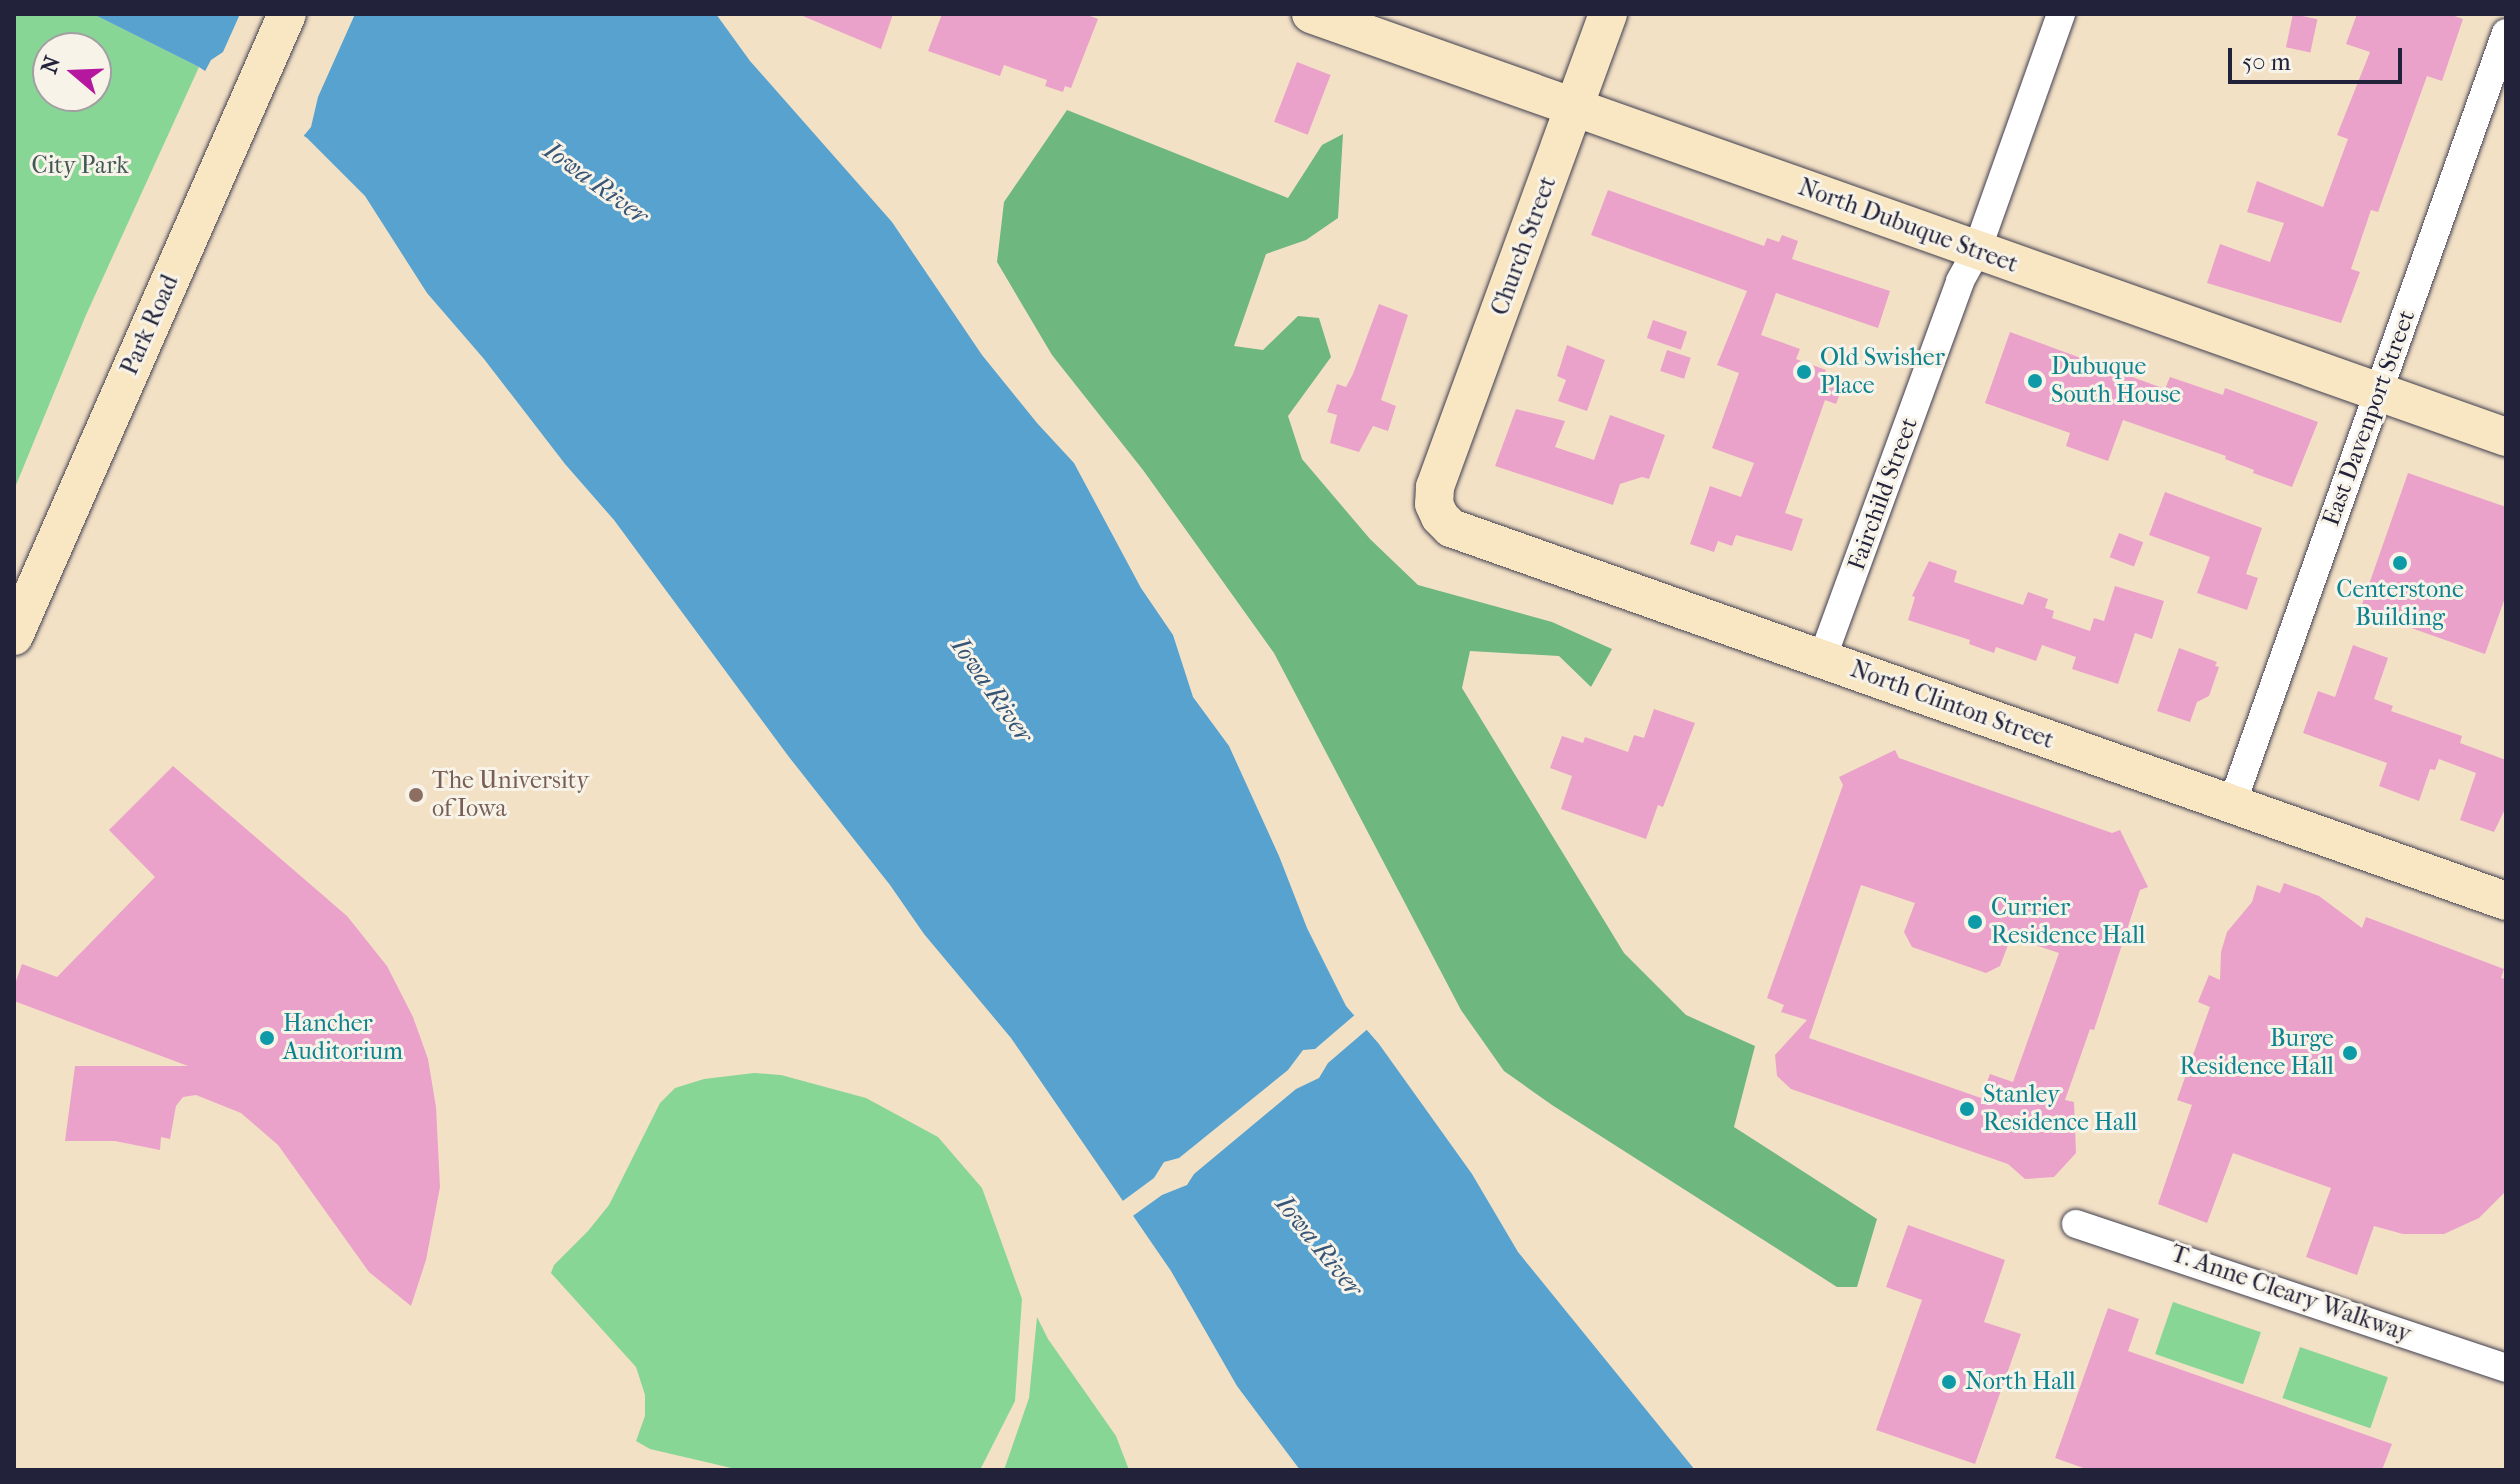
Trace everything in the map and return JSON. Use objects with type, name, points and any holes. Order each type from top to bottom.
[{"type":"main road","name":"Park Road","points":[[14,636],[287,14]]},
{"type":"main road","name":"North Dubuque Street","points":[[1311,14],[2506,437]]},
{"type":"main road","name":"Church Street","points":[[1439,477],[1608,14]]},
{"type":"main road","name":"North Clinton Street","points":[[1439,477],[1434,504],[1440,517],[1451,528],[2506,901]]},
{"type":"street","name":"Fairchild Street","points":[[1822,659],[1960,281],[1977,250],[2061,14]]},
{"type":"street","name":"East Davenport Street","points":[[2232,804],[2506,33]]},
{"type":"street","name":"T. Anne Cleary Walkway","points":[[2076,1224],[2506,1368]]},
{"type":"green space","name":"City Park","points":[[14,14],[93,14],[199,67],[86,315],[14,490]]},
{"type":"green space","points":[[1067,110],[1288,198],[1322,145],[1343,134],[1338,218],[1306,240],[1266,254],[1234,346],[1263,350],[1298,316],[1319,318],[1331,357],[1288,416],[1302,459],[1370,539],[1418,585],[1552,622],[1612,649],[1591,687],[1559,656],[1470,651],[1462,688],[1624,953],[1686,1015],[1755,1046],[1734,1127],[1877,1219],[1857,1287],[1837,1287],[1552,1105],[1504,1071],[1461,1010],[1274,653],[1143,470],[1052,355],[997,262],[1004,202]]},
{"type":"green space","points":[[754,1073],[781,1075],[866,1098],[938,1137],[982,1188],[1022,1299],[1015,1401],[980,1470],[740,1470],[650,1449],[636,1441],[645,1416],[645,1395],[636,1367],[551,1273],[554,1265],[609,1205],[660,1103],[675,1088],[704,1079]]},
{"type":"green space","points":[[2173,1302],[2261,1332],[2243,1384],[2155,1354]]},
{"type":"green space","points":[[1037,1317],[1048,1339],[1116,1436],[1129,1470],[1004,1470],[1029,1398]]},
{"type":"green space","points":[[2300,1347],[2388,1377],[2370,1428],[2282,1398]]},
{"type":"water","name":"Iowa River","points":[[93,14],[716,14],[750,61],[892,222],[982,355],[1074,463],[1141,588],[1173,635],[1193,697],[1229,746],[1279,856],[1307,928],[1346,1006],[1379,1044],[1472,1174],[1518,1252],[1695,1470],[1300,1470],[1237,1386],[1171,1271],[1011,1038],[924,934],[614,520],[427,293],[365,196],[307,138],[199,67]]},
{"type":"pier","points":[[240,14],[355,14],[318,97],[311,127],[301,139],[203,75],[211,60],[223,52]]},
{"type":"pier","points":[[1357,1013],[1370,1027],[1328,1063],[1319,1078],[1296,1089],[1194,1174],[1187,1185],[1162,1195],[1130,1218],[1120,1203],[1154,1178],[1164,1162],[1179,1158],[1288,1070],[1303,1050],[1315,1049]]},
{"type":"building","points":[[798,14],[893,14],[881,49]]},
{"type":"building","points":[[942,14],[1085,14],[1098,19],[1071,88],[1065,86],[1063,92],[1045,86],[1047,80],[1004,65],[1000,76],[928,51]]},
{"type":"building","points":[[2293,14],[2317,19],[2310,52],[2286,47]]},
{"type":"building","points":[[2357,14],[2449,14],[2463,19],[2442,81],[2427,76],[2378,212],[2371,210],[2351,269],[2360,272],[2341,323],[2207,283],[2220,244],[2270,262],[2284,223],[2247,212],[2257,181],[2323,207],[2348,139],[2337,135],[2370,52],[2346,44]]},
{"type":"building","points":[[1297,62],[1331,75],[1308,135],[1274,122]]},
{"type":"building","points":[[1608,190],[1764,246],[1767,238],[1779,242],[1782,235],[1798,241],[1792,259],[1890,291],[1878,328],[1776,293],[1761,335],[1800,349],[1796,359],[1826,370],[1823,378],[1843,385],[1836,404],[1825,400],[1785,513],[1803,519],[1792,551],[1736,535],[1732,546],[1718,541],[1714,552],[1690,544],[1710,486],[1741,497],[1754,463],[1712,448],[1739,373],[1717,365],[1747,291],[1591,235]]},
{"type":"building","points":[[1379,304],[1408,315],[1381,400],[1396,406],[1388,431],[1373,426],[1359,452],[1330,443],[1337,415],[1327,412],[1337,384],[1346,387],[1353,374]]},
{"type":"building","points":[[1653,320],[1687,332],[1681,350],[1647,338]]},
{"type":"building","points":[[2010,332],[2165,389],[2170,377],[2223,395],[2225,388],[2318,422],[2292,487],[2253,473],[2254,470],[2225,459],[2226,456],[2123,420],[2108,461],[2066,446],[2070,433],[1985,403]]},
{"type":"building","points":[[1567,345],[1605,360],[1587,411],[1558,401],[1566,380],[1557,376]]},
{"type":"building","points":[[1667,350],[1691,358],[1684,379],[1660,371]]},
{"type":"building","points":[[1516,409],[1565,421],[1555,447],[1594,460],[1610,415],[1665,435],[1649,479],[1642,477],[1620,484],[1613,505],[1495,466]]},
{"type":"building","name":"Centerstone Building","points":[[2408,473],[2506,507],[2506,595],[2485,654],[2360,610]]},
{"type":"building","points":[[2165,492],[2262,528],[2246,574],[2258,578],[2247,610],[2197,593],[2210,557],[2149,535]]},
{"type":"building","points":[[2119,533],[2143,542],[2134,567],[2110,557]]},
{"type":"building","points":[[1929,561],[1957,571],[1954,582],[2023,605],[2028,592],[2048,599],[2045,608],[2054,611],[2052,618],[2090,631],[2094,618],[2104,621],[2115,586],[2164,601],[2152,639],[2135,633],[2118,684],[2072,669],[2076,657],[2042,645],[2036,661],[1996,647],[1994,653],[1969,644],[1970,640],[1908,620],[1915,597],[1912,596]]},
{"type":"building","points":[[2353,645],[2388,658],[2374,699],[2393,706],[2391,711],[2462,736],[2460,743],[2506,760],[2506,807],[2494,832],[2460,820],[2476,773],[2439,759],[2435,770],[2430,769],[2419,801],[2379,786],[2387,763],[2303,733],[2318,691],[2335,697]]},
{"type":"building","points":[[2179,648],[2217,662],[2215,666],[2219,667],[2209,696],[2197,702],[2190,722],[2157,711]]},
{"type":"building","points":[[1654,709],[1695,723],[1663,807],[1658,805],[1646,839],[1561,809],[1572,776],[1550,768],[1562,736],[1583,743],[1585,737],[1628,752],[1634,735],[1644,738]]},
{"type":"building","name":"Currier Residence Hall","points":[[1895,750],[1899,758],[2112,833],[2120,830],[2148,887],[2140,890],[2094,1030],[2090,1029],[2065,1100],[2074,1102],[2076,1153],[2054,1177],[2025,1179],[2008,1164],[1791,1089],[1777,1076],[1775,1055],[1807,1020],[1781,1012],[1784,1005],[1767,998],[1843,785],[1839,777]],"holes":[[[1861,885],[1915,903],[1904,932],[1912,947],[1986,973],[2000,966],[2011,937],[2059,953],[2013,1082],[1990,1074],[1981,1098],[1809,1038]]]},
{"type":"building","name":"Hancher Auditorium","points":[[173,766],[347,916],[387,966],[413,1017],[428,1059],[436,1107],[440,1187],[426,1260],[411,1306],[369,1272],[278,1145],[241,1113],[196,1095],[183,1097],[176,1106],[170,1139],[161,1137],[160,1150],[115,1141],[65,1141],[75,1066],[188,1066],[14,1001],[14,987],[22,964],[57,977],[155,877],[109,830]]},
{"type":"building","name":"Burge Residence Hall","points":[[2284,883],[2319,896],[2362,928],[2366,917],[2504,969],[2501,978],[2506,979],[2506,1191],[2479,1218],[2444,1234],[2403,1234],[2374,1226],[2357,1275],[2306,1257],[2331,1188],[2233,1153],[2207,1223],[2158,1204],[2192,1105],[2177,1100],[2210,1007],[2198,1002],[2209,975],[2220,980],[2221,952],[2227,932],[2252,902],[2257,885],[2280,893]]},
{"type":"building","name":"North Hall","points":[[1908,1225],[2005,1260],[1984,1322],[2021,1334],[1975,1464],[1876,1430],[1922,1300],[1886,1287]]},
{"type":"building","points":[[2108,1308],[2139,1319],[2128,1351],[2392,1444],[2382,1470],[2089,1470],[2055,1458]]},
{"type":"place","name":"Old Swisher Place","points":[[1804,372]]},
{"type":"place","name":"Dubuque South House","points":[[2035,381]]},
{"type":"place","name":"Centerstone Building","points":[[2400,563]]},
{"type":"place","name":"The University of Iowa","points":[[416,795]]},
{"type":"place","name":"Currier Residence Hall","points":[[1975,922]]},
{"type":"place","name":"Hancher Auditorium","points":[[267,1038]]},
{"type":"place","name":"Burge Residence Hall","points":[[2350,1053]]},
{"type":"place","name":"Stanley Residence Hall","points":[[1967,1109]]},
{"type":"place","name":"North Hall","points":[[1949,1382]]}]
